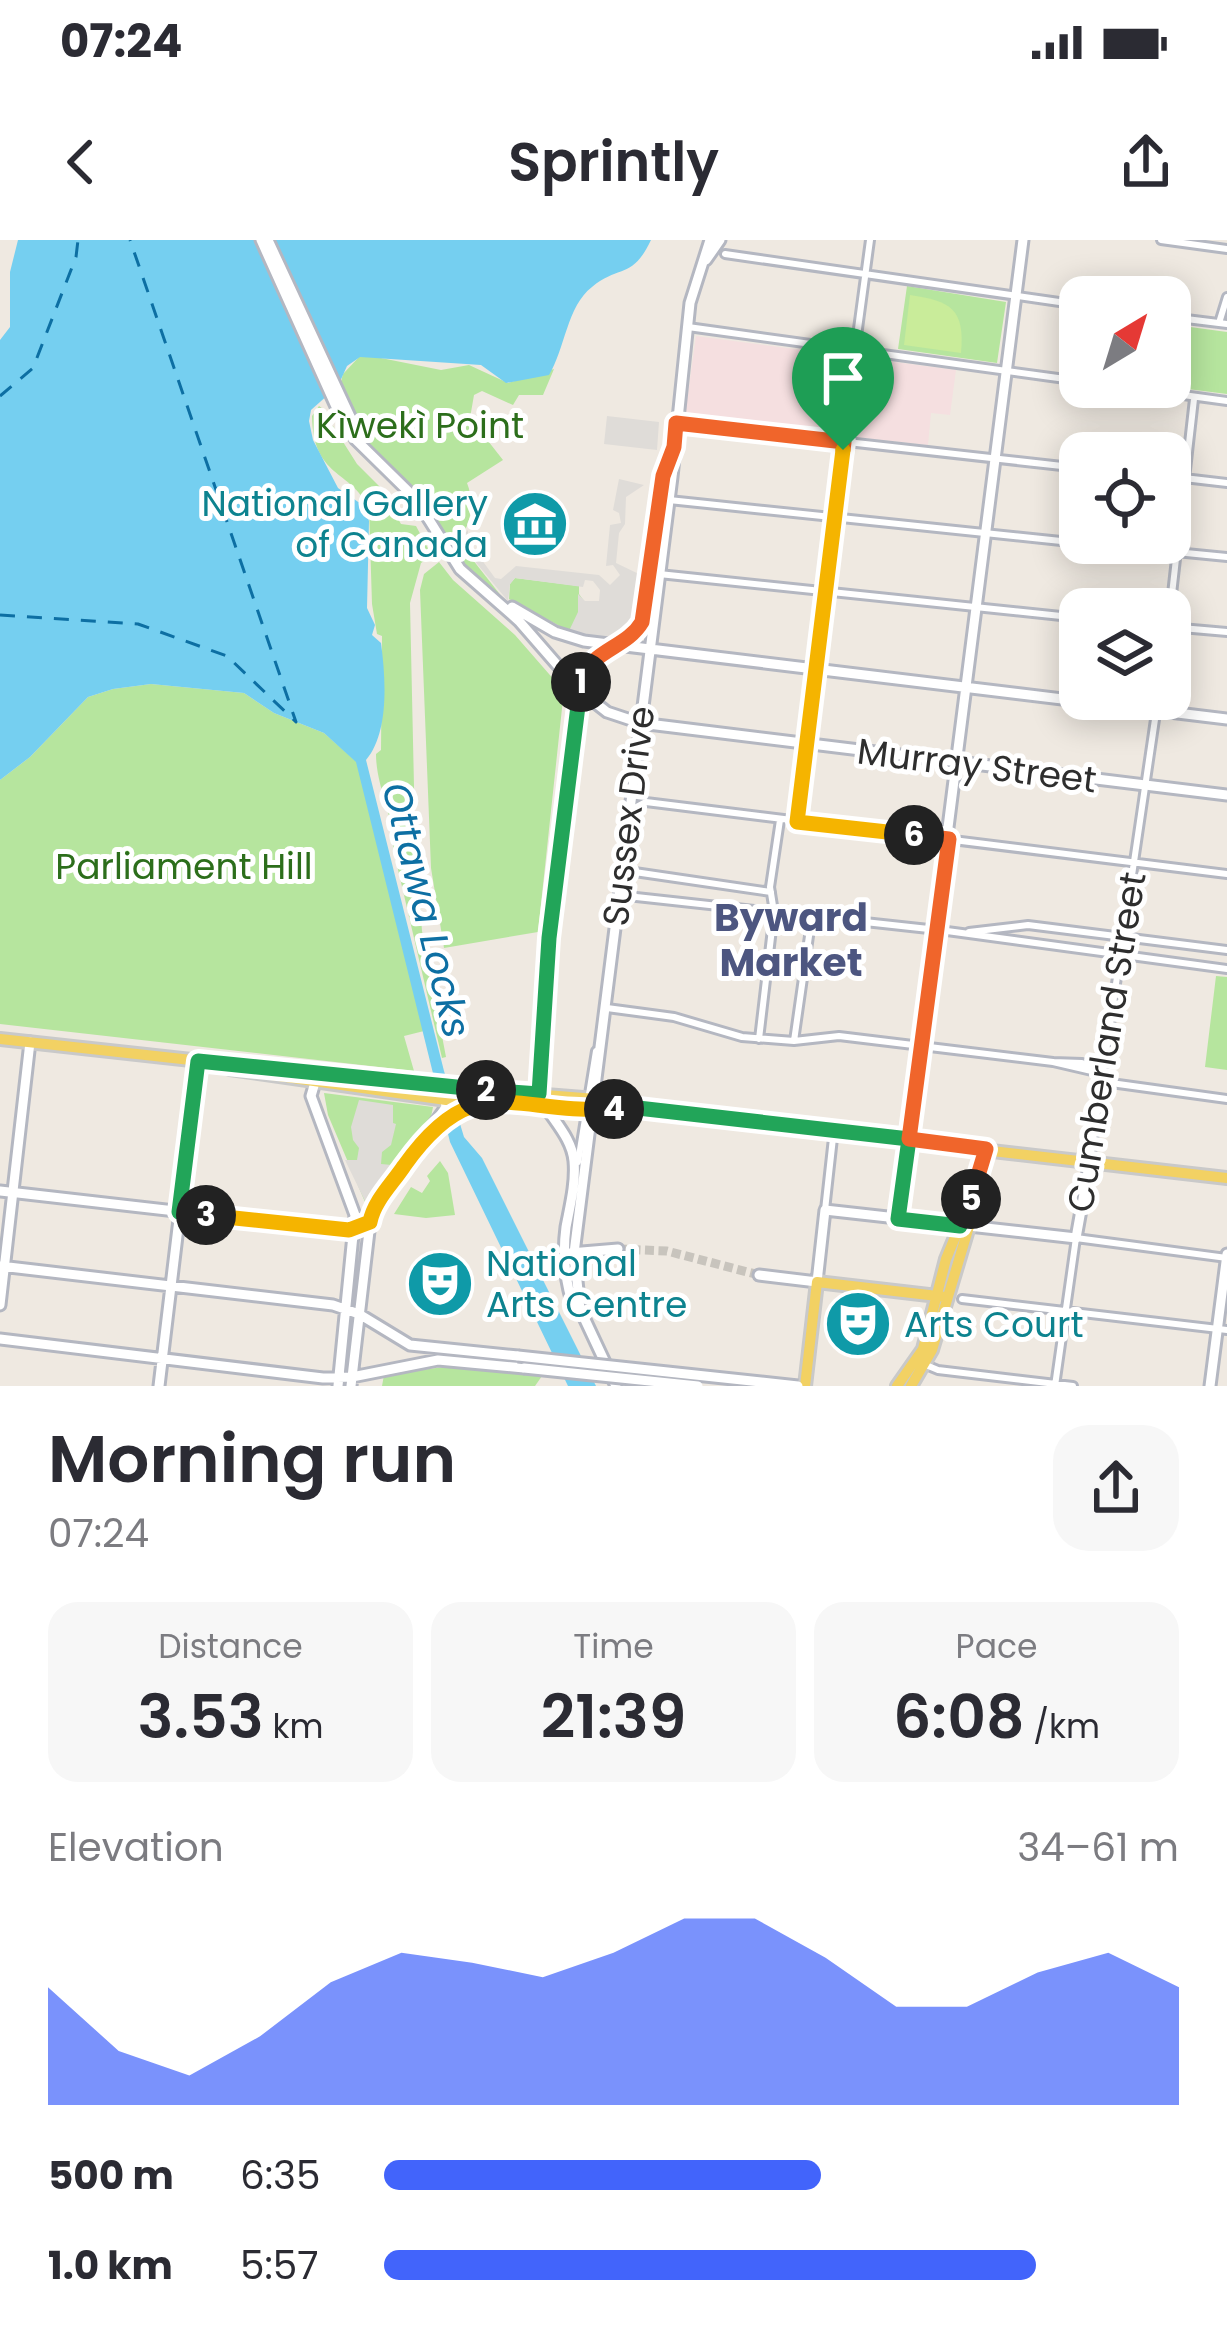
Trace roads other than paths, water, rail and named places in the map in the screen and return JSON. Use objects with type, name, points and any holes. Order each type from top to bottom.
[{"type":"main road","points":[[264,240],[341,410]]},
{"type":"main road","points":[[264,240],[341,410],[416,499],[454,562],[491,596],[564,636],[618,646],[1059,696]]},
{"type":"main road","name":"Sussex Drive","points":[[569,1253],[692,294],[710,240]]},
{"type":"main road","name":"Sussex Drive","points":[[702,265],[720,240]]},
{"type":"main road","points":[[898,1219],[1023,240]]},
{"type":"main road","name":"Sussex Drive","points":[[579,690],[589,664],[635,634],[642,622],[663,476],[674,447]]},
{"type":"main road","name":"Murray Street","points":[[491,596],[579,690],[607,712],[640,723],[1227,795]]},
{"type":"main road","points":[[579,690],[549,938],[541,1100],[570,1147],[574,1181],[569,1253],[580,1309],[614,1386]]},
{"type":"main road","points":[[1191,711],[1227,718]]},
{"type":"main road","points":[[0,1039],[339,1077],[412,1090]]},
{"type":"main road","points":[[0,1305],[30,1042]]},
{"type":"main road","points":[[198,1061],[205,1066],[314,1081],[638,1108],[1227,1178]]},
{"type":"main road","points":[[159,1386],[198,1061]]},
{"type":"main road","points":[[314,1081],[339,1077]]},
{"type":"main road","points":[[314,1081],[311,1096],[352,1199],[355,1228],[338,1382]]},
{"type":"main road","points":[[351,1382],[374,1208],[446,1107],[445,1093]]},
{"type":"main road","points":[[426,1137],[474,1096]]},
{"type":"main road","points":[[897,1386],[923,1349],[978,1188],[986,1149]]},
{"type":"main road","name":"Cumberland Street","points":[[1076,1238],[1090,1160]]},
{"type":"main road","points":[[0,1191],[342,1230],[370,1222]]},
{"type":"main road","points":[[0,1339],[338,1382],[438,1360],[521,1362],[802,1386],[825,1210],[1076,1238]]},
{"type":"main road","points":[[1210,1386],[1222,1329],[1227,1237]]},
{"type":"main road","points":[[569,1253],[618,1249]]},
{"type":"main road","points":[[2,1266],[345,1308],[410,1345],[698,1386]]},
{"type":"main road","points":[[759,1274],[942,1297]]},
{"type":"main road","points":[[911,1386],[926,1364],[942,1297]]},
{"type":"street","points":[[855,351],[869,240]]},
{"type":"street","points":[[1161,240],[1227,249]]},
{"type":"street","points":[[725,254],[1059,302]]},
{"type":"street","points":[[1191,320],[1223,324],[1227,297]]},
{"type":"street","points":[[688,327],[1059,378]]},
{"type":"street","points":[[1191,398],[1227,401]]},
{"type":"street","points":[[1186,432],[1194,399]]},
{"type":"street","points":[[676,423],[1059,466]]},
{"type":"street","points":[[797,822],[844,442]]},
{"type":"street","points":[[1191,479],[1227,483]]},
{"type":"street","points":[[669,500],[1059,541]]},
{"type":"street","points":[[1191,553],[1227,557]]},
{"type":"street","points":[[659,574],[1059,616]]},
{"type":"street","points":[[1191,629],[1227,632]]},
{"type":"street","name":"Cumberland Street","points":[[1090,1160],[1156,720]]},
{"type":"street","points":[[632,785],[646,802]]},
{"type":"street","points":[[629,813],[646,802],[1227,874]]},
{"type":"street","points":[[759,1039],[780,820]]},
{"type":"street","points":[[621,871],[771,892]]},
{"type":"street","points":[[618,895],[965,933],[1227,969]]},
{"type":"street","points":[[794,1040],[812,915]]},
{"type":"street","points":[[965,933],[1028,925],[1227,950]]},
{"type":"street","points":[[604,1006],[674,1017],[759,1039],[839,1036],[1053,1062],[1096,1072],[1111,1083],[1227,1100]]},
{"type":"street","points":[[574,1181],[591,1104]]},
{"type":"street","points":[[825,1210],[833,1138]]},
{"type":"street","points":[[1076,1238],[1227,1256]]},
{"type":"street","name":"Cumberland Street","points":[[1055,1385],[1076,1238]]},
{"type":"street","points":[[962,1299],[1222,1329]]},
{"type":"street","points":[[926,1364],[938,1370],[1073,1386]]},
{"type":"water","points":[[18,240],[651,240],[638,261],[584,295],[549,375],[506,383],[481,365],[360,357],[311,410],[309,421],[313,440],[338,488],[364,506],[369,521],[367,608],[375,625],[372,635],[381,643],[385,689],[379,736],[366,760],[444,1071],[464,1137],[482,1158],[596,1386],[568,1386],[450,1142],[356,762],[324,733],[274,713],[244,693],[151,684],[88,697],[30,757],[0,780],[0,340],[10,327],[10,272]]},
{"type":"tunnel","points":[[618,1249],[667,1251],[759,1275]]},
{"type":"place","name":"National Gallery of Canada","points":[[535,524]]},
{"type":"place","name":"National Arts Centre","points":[[440,1284]]},
{"type":"place","name":"Arts Court","points":[[858,1324]]},
{"type":"district","name":"Byward Market","points":[[791,940]]},
{"type":"park label","name":"Kìwekì Point","points":[[420,425]]},
{"type":"park label","name":"Parliament Hill","points":[[184,866]]},
{"type":"water label","name":"Ottawa Locks","points":[[427,910]]}]
